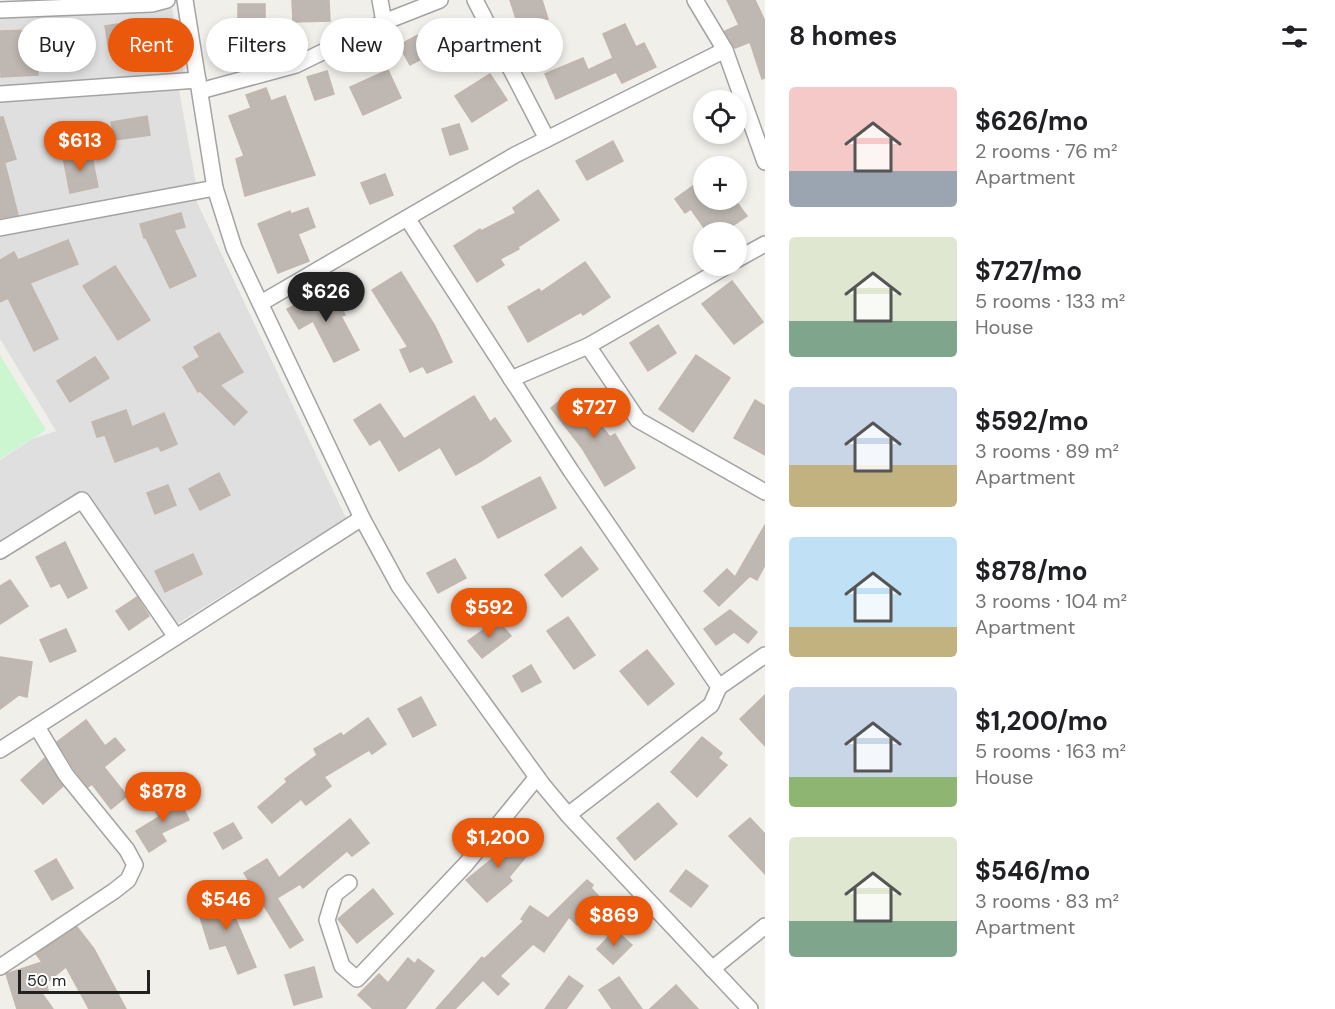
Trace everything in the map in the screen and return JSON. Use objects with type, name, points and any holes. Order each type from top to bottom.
[{"type":"street","points":[[0,10],[152,4],[167,0]]},
{"type":"street","points":[[184,0],[215,188],[234,248],[362,518],[399,586],[537,777],[568,815],[750,1009]]},
{"type":"street","points":[[380,0],[383,18]]},
{"type":"street","points":[[394,18],[440,0]]},
{"type":"street","points":[[475,0],[547,139]]},
{"type":"street","points":[[695,0],[725,50],[765,162]]},
{"type":"street","points":[[261,303],[515,155],[725,50]]},
{"type":"street","points":[[0,94],[199,86],[296,65],[320,53]]},
{"type":"street","points":[[0,228],[215,188]]},
{"type":"street","points":[[407,218],[571,471],[719,687]]},
{"type":"street","points":[[747,254],[765,244]]},
{"type":"street","points":[[511,379],[588,346],[710,276]]},
{"type":"street","points":[[588,346],[638,420],[765,492]]},
{"type":"street","points":[[0,551],[82,500],[176,637]]},
{"type":"street","points":[[0,750],[362,518]]},
{"type":"street","points":[[568,815],[711,705],[719,687],[765,655]]},
{"type":"street","points":[[0,967],[114,891],[128,880],[135,865],[128,850],[66,775],[37,727]]},
{"type":"street","points":[[349,883],[335,894],[327,920],[342,966],[357,979],[466,864],[537,777]]},
{"type":"street","points":[[712,969],[765,926]]},
{"type":"shaded area","points":[[172,8],[174,18],[108,18],[108,72],[183,72],[184,75],[0,88],[0,17]]},
{"type":"shaded area","points":[[179,90],[196,184],[0,219],[0,103]]},
{"type":"shaded area","points":[[196,200],[346,518],[177,624],[84,491],[0,545],[0,460],[32,439],[56,431],[0,339],[0,237]]},
{"type":"green space","points":[[0,355],[46,430],[0,459]]},
{"type":"building","points":[[292,0],[329,0],[330,18],[308,22],[308,18],[293,18]]},
{"type":"building","points":[[510,0],[542,0],[548,18],[516,18]]},
{"type":"building","points":[[727,0],[755,0],[765,21],[765,78],[762,79],[750,42],[735,48],[725,31],[739,25]]},
{"type":"building","points":[[238,4],[265,4],[265,18],[238,18]]},
{"type":"building","points":[[625,24],[636,47],[644,43],[656,67],[622,83],[616,72],[556,99],[545,74],[563,72],[563,66],[583,58],[588,70],[613,58],[603,34]]},
{"type":"building","points":[[105,26],[108,26],[108,45]]},
{"type":"building","points":[[18,30],[18,72],[38,72],[38,75],[1,77],[0,31]]},
{"type":"building","points":[[416,36],[416,62],[410,65],[404,54],[404,42]]},
{"type":"building","points":[[327,72],[334,94],[315,100],[307,77]]},
{"type":"building","points":[[384,72],[389,72],[401,98],[363,115],[350,87]]},
{"type":"building","points":[[490,74],[507,100],[472,122],[455,96]]},
{"type":"building","points":[[266,88],[271,101],[285,96],[315,175],[245,196],[236,159],[244,156],[229,116],[251,108],[246,95]]},
{"type":"building","points":[[147,116],[150,135],[115,140],[111,122]]},
{"type":"building","points":[[0,117],[3,117],[16,159],[0,164]]},
{"type":"building","points":[[459,124],[468,149],[450,155],[442,129]]},
{"type":"building","points":[[613,141],[623,161],[587,180],[576,161]]},
{"type":"building","points":[[91,152],[98,187],[70,193],[63,157]]},
{"type":"building","points":[[5,164],[18,215],[0,218],[0,165]]},
{"type":"building","points":[[385,174],[393,195],[370,204],[361,183]]},
{"type":"building","points":[[693,186],[693,210],[742,210],[747,216],[738,222],[700,222],[691,209],[685,213],[675,199]]},
{"type":"building","points":[[538,190],[559,220],[518,247],[519,249],[500,259],[504,265],[477,282],[454,246],[480,229],[481,231],[516,213],[513,208]]},
{"type":"building","points":[[308,208],[315,227],[298,234],[309,261],[278,273],[258,224],[290,211],[291,214]]},
{"type":"building","points":[[181,213],[185,227],[174,230],[196,276],[170,288],[144,238],[140,224]]},
{"type":"building","points":[[68,240],[78,264],[30,283],[58,339],[34,351],[8,298],[0,302],[0,260],[14,252],[18,260]]},
{"type":"building","points":[[585,262],[610,297],[583,315],[581,312],[528,342],[508,307],[539,289],[541,292]]},
{"type":"building","points":[[115,266],[150,320],[118,340],[83,286]]},
{"type":"building","points":[[401,272],[435,326],[452,362],[427,373],[423,366],[410,372],[400,350],[408,347],[372,290]]},
{"type":"building","points":[[732,281],[763,322],[734,344],[702,304]]},
{"type":"building","points":[[332,288],[345,315],[341,316],[359,350],[334,362],[313,321],[299,329],[287,309]]},
{"type":"building","points":[[658,325],[676,353],[648,371],[630,343]]},
{"type":"building","points":[[219,333],[243,372],[220,385],[247,412],[234,425],[200,391],[198,392],[183,367],[200,357],[194,347]]},
{"type":"building","points":[[696,355],[730,378],[693,432],[659,409]]},
{"type":"building","points":[[95,357],[109,378],[70,402],[57,381]]},
{"type":"building","points":[[573,390],[610,437],[615,434],[635,468],[605,486],[582,448],[551,408]]},
{"type":"building","points":[[474,396],[490,422],[495,418],[511,441],[456,475],[440,447],[399,471],[380,439],[370,445],[354,420],[380,404],[404,439]]},
{"type":"building","points":[[755,400],[765,406],[765,455],[734,438]]},
{"type":"building","points":[[126,410],[132,427],[164,413],[177,444],[161,451],[158,446],[115,462],[105,435],[97,437],[92,422]]},
{"type":"building","points":[[219,473],[230,495],[200,510],[189,489]]},
{"type":"building","points":[[540,477],[556,508],[498,538],[482,507]]},
{"type":"building","points":[[168,485],[176,505],[155,514],[147,493]]},
{"type":"building","points":[[765,525],[765,565],[757,580],[750,576],[719,606],[704,591],[727,569],[735,577]]},
{"type":"building","points":[[65,542],[87,588],[68,598],[60,583],[51,587],[36,557]]},
{"type":"building","points":[[581,547],[598,569],[562,597],[545,575]]},
{"type":"building","points":[[193,554],[202,574],[165,592],[155,571]]},
{"type":"building","points":[[455,559],[466,578],[438,593],[427,573]]},
{"type":"building","points":[[10,580],[28,606],[0,624],[0,586]]},
{"type":"building","points":[[137,597],[149,616],[129,630],[116,611]]},
{"type":"building","points":[[730,610],[757,632],[748,643],[734,632],[716,645],[704,629]]},
{"type":"building","points":[[568,617],[595,655],[574,669],[547,631]]},
{"type":"building","points":[[497,620],[511,636],[482,658],[468,641]]},
{"type":"building","points":[[66,629],[76,651],[50,662],[40,640]]},
{"type":"building","points":[[647,650],[674,684],[648,705],[620,671]]},
{"type":"building","points":[[0,657],[32,662],[27,697],[19,695],[0,709]]},
{"type":"building","points":[[531,665],[541,682],[522,692],[513,676]]},
{"type":"building","points":[[765,695],[765,746],[740,719]]},
{"type":"building","points":[[421,697],[436,725],[413,737],[398,709]]},
{"type":"building","points":[[368,718],[386,744],[372,754],[369,750],[324,777],[331,786],[306,805],[301,799],[272,823],[258,807],[287,782],[285,779],[317,755],[314,749],[341,733],[343,736]]},
{"type":"building","points":[[86,720],[105,746],[115,738],[125,750],[104,767],[127,796],[111,809],[92,784],[88,787],[57,742]]},
{"type":"building","points":[[702,737],[722,753],[718,758],[727,765],[697,797],[671,772]]},
{"type":"building","points":[[45,758],[63,786],[43,804],[21,780]]},
{"type":"building","points":[[177,795],[189,820],[161,833],[166,841],[149,852],[136,831],[159,817],[154,807]]},
{"type":"building","points":[[658,803],[677,824],[635,860],[617,838]]},
{"type":"building","points":[[750,818],[765,834],[765,874],[729,836]]},
{"type":"building","points":[[350,819],[369,843],[352,856],[347,851],[303,888],[300,884],[277,898],[303,940],[290,948],[244,873],[267,859],[279,878]]},
{"type":"building","points":[[233,823],[242,838],[223,849],[214,833]]},
{"type":"building","points":[[505,833],[529,853],[509,877],[512,881],[487,902],[466,880],[502,851],[495,844]]},
{"type":"building","points":[[56,859],[73,888],[52,900],[35,871]]},
{"type":"building","points":[[686,870],[708,886],[691,907],[670,891]]},
{"type":"building","points":[[587,880],[603,901],[577,925],[569,917],[544,952],[533,944],[500,976],[509,984],[498,995],[483,980],[455,1009],[436,1009],[482,957],[484,959],[524,921],[521,919],[530,906],[548,918]]},
{"type":"building","points":[[220,882],[256,967],[238,974],[226,945],[210,949],[200,917],[220,911],[205,896]]},
{"type":"building","points":[[373,889],[393,914],[357,943],[338,919]]},
{"type":"building","points":[[77,927],[94,949],[126,1009],[89,1009],[66,967],[46,983],[48,990],[41,992],[53,1009],[17,1009],[6,974],[42,962],[36,954]]},
{"type":"building","points":[[615,930],[632,945],[613,964],[597,949]]},
{"type":"building","points":[[408,958],[415,964],[418,959],[434,971],[405,1009],[373,1009],[358,995],[379,974],[388,983]]},
{"type":"building","points":[[314,967],[322,997],[294,1005],[285,975]]},
{"type":"building","points":[[569,976],[583,986],[566,1009],[545,1009]]},
{"type":"building","points":[[619,977],[642,1009],[612,1009],[599,990]]},
{"type":"building","points":[[676,985],[698,1009],[650,1009]]}]
